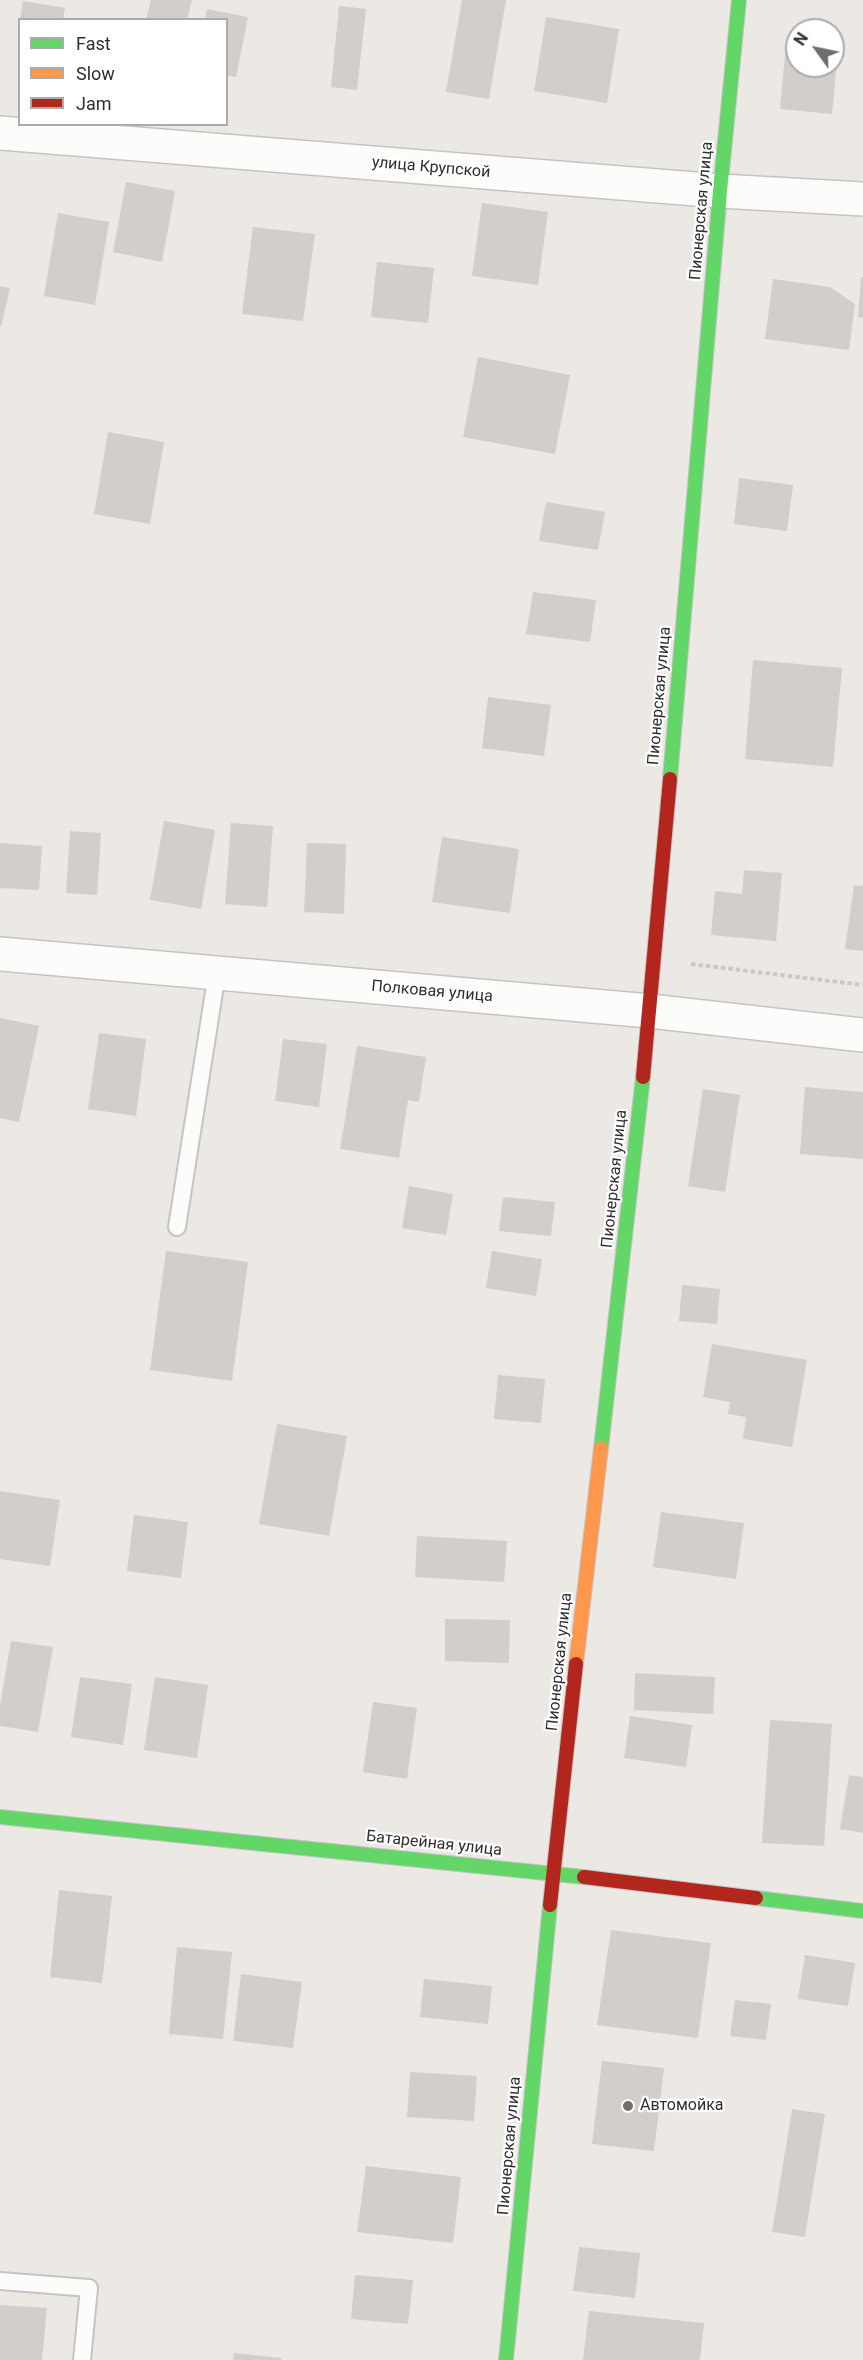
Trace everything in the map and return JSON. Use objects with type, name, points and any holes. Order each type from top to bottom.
[{"type":"street","name":"Пионерская улица","points":[[506,2360],[553,1873],[650,1011],[720,191],[739,0]]},
{"type":"street","name":"улица Крупской","points":[[0,133],[720,191],[863,199]]},
{"type":"street","name":"Полковая улица","points":[[0,954],[650,1011],[863,1035]]},
{"type":"street","name":"Батарейная улица","points":[[0,1817],[553,1873],[863,1911]]},
{"type":"lane","points":[[177,1227],[217,973]]},
{"type":"lane","points":[[0,2281],[89,2289],[82,2360]]},
{"type":"path","points":[[654,959],[863,985]]},
{"type":"building","points":[[151,0],[192,0],[188,18],[146,18]]},
{"type":"building","points":[[462,0],[506,0],[489,99],[446,92]]},
{"type":"building","points":[[23,1],[65,8],[63,18],[20,18]]},
{"type":"building","points":[[339,6],[366,9],[357,90],[331,87]]},
{"type":"building","points":[[207,9],[248,17],[236,77],[228,75],[228,18],[205,18]]},
{"type":"building","points":[[546,17],[619,29],[607,103],[534,91]]},
{"type":"building","points":[[785,55],[785,78],[835,78],[832,114],[780,109]]},
{"type":"building","points":[[126,182],[175,191],[162,262],[113,252]]},
{"type":"building","points":[[482,203],[548,212],[538,285],[472,276]]},
{"type":"building","points":[[58,213],[109,222],[95,305],[44,296]]},
{"type":"building","points":[[253,227],[315,234],[303,321],[242,314]]},
{"type":"building","points":[[377,262],[434,268],[428,323],[371,317]]},
{"type":"building","points":[[861,277],[863,277],[863,318],[858,317]]},
{"type":"building","points":[[773,279],[830,287],[855,304],[849,350],[765,339]]},
{"type":"building","points":[[0,286],[10,288],[1,327],[0,326]]},
{"type":"building","points":[[478,357],[570,375],[555,454],[463,437]]},
{"type":"building","points":[[108,432],[164,442],[150,524],[94,514]]},
{"type":"building","points":[[739,478],[793,485],[787,531],[734,524]]},
{"type":"building","points":[[546,502],[605,512],[598,550],[539,541]]},
{"type":"building","points":[[533,592],[596,600],[590,642],[526,634]]},
{"type":"building","points":[[753,660],[842,668],[833,767],[745,759]]},
{"type":"building","points":[[488,697],[551,705],[544,756],[482,748]]},
{"type":"building","points":[[164,821],[215,830],[201,909],[150,900]]},
{"type":"building","points":[[231,823],[273,826],[267,907],[225,904]]},
{"type":"building","points":[[70,831],[101,833],[97,895],[66,893]]},
{"type":"building","points":[[442,837],[519,849],[510,913],[432,902]]},
{"type":"building","points":[[0,843],[42,846],[39,890],[0,888]]},
{"type":"building","points":[[307,843],[346,844],[344,914],[304,912]]},
{"type":"building","points":[[744,870],[782,873],[776,941],[711,935],[715,891],[742,894]]},
{"type":"building","points":[[854,885],[863,886],[863,951],[845,949]]},
{"type":"building","points":[[0,1018],[39,1026],[19,1122],[0,1118]]},
{"type":"building","points":[[99,1033],[146,1039],[136,1116],[88,1109]]},
{"type":"building","points":[[283,1039],[327,1044],[319,1107],[275,1101]]},
{"type":"building","points":[[357,1046],[426,1057],[419,1102],[408,1100],[399,1158],[340,1149]]},
{"type":"building","points":[[805,1087],[863,1092],[863,1159],[800,1154]]},
{"type":"building","points":[[703,1089],[740,1095],[725,1192],[688,1186]]},
{"type":"building","points":[[409,1186],[453,1194],[446,1235],[402,1228]]},
{"type":"building","points":[[503,1197],[555,1202],[551,1236],[499,1231]]},
{"type":"building","points":[[166,1251],[248,1262],[232,1381],[150,1370]]},
{"type":"building","points":[[492,1251],[542,1259],[536,1296],[486,1288]]},
{"type":"building","points":[[682,1285],[720,1289],[717,1324],[679,1321]]},
{"type":"building","points":[[712,1344],[807,1360],[792,1447],[743,1439],[746,1417],[728,1414],[730,1402],[703,1397]]},
{"type":"building","points":[[498,1375],[545,1379],[541,1423],[494,1419]]},
{"type":"building","points":[[277,1424],[347,1436],[329,1536],[259,1524]]},
{"type":"building","points":[[0,1491],[60,1500],[50,1566],[0,1559]]},
{"type":"building","points":[[661,1512],[744,1523],[736,1579],[653,1567]]},
{"type":"building","points":[[134,1515],[188,1522],[181,1578],[127,1571]]},
{"type":"building","points":[[417,1536],[507,1541],[504,1582],[415,1577]]},
{"type":"building","points":[[445,1619],[510,1620],[509,1663],[445,1661]]},
{"type":"building","points":[[11,1641],[53,1647],[38,1732],[0,1726],[0,1706]]},
{"type":"building","points":[[635,1673],[715,1677],[713,1714],[634,1710]]},
{"type":"building","points":[[80,1677],[132,1684],[123,1745],[71,1737]]},
{"type":"building","points":[[155,1677],[208,1685],[197,1758],[144,1750]]},
{"type":"building","points":[[373,1702],[417,1708],[407,1779],[363,1772]]},
{"type":"building","points":[[630,1716],[692,1725],[686,1767],[624,1758]]},
{"type":"building","points":[[770,1720],[832,1724],[824,1846],[762,1843]]},
{"type":"building","points":[[849,1775],[863,1777],[863,1833],[840,1829]]},
{"type":"building","points":[[59,1890],[112,1896],[102,1983],[50,1977]]},
{"type":"building","points":[[611,1930],[711,1943],[698,2038],[597,2025]]},
{"type":"building","points":[[177,1947],[232,1952],[223,2039],[169,2034]]},
{"type":"building","points":[[805,1955],[855,1963],[848,2006],[798,1999]]},
{"type":"building","points":[[241,1974],[302,1982],[293,2048],[233,2041]]},
{"type":"building","points":[[424,1979],[492,1986],[488,2024],[420,2017]]},
{"type":"building","points":[[735,2000],[771,2004],[766,2040],[730,2036]]},
{"type":"building","name":"Автомойка","points":[[602,2061],[664,2068],[654,2151],[592,2144]]},
{"type":"building","points":[[410,2072],[477,2076],[474,2121],[407,2117]]},
{"type":"building","points":[[792,2109],[825,2114],[805,2237],[772,2232]]},
{"type":"building","points":[[366,2166],[461,2177],[453,2243],[357,2232]]},
{"type":"building","points":[[579,2247],[640,2253],[635,2298],[573,2291]]},
{"type":"building","points":[[355,2275],[413,2280],[408,2324],[351,2319]]},
{"type":"building","points":[[0,2305],[47,2308],[42,2360],[0,2360]]},
{"type":"building","points":[[589,2311],[704,2323],[700,2360],[583,2360]]},
{"type":"building","points":[[234,2353],[281,2358],[281,2360],[233,2360]]},
{"type":"traffic: fast","points":[[670,779],[720,191],[739,0]]},
{"type":"traffic: fast","points":[[601,1448],[643,1077]]},
{"type":"traffic: fast","points":[[0,1817],[584,1877]]},
{"type":"traffic: fast","points":[[756,1898],[863,1911]]},
{"type":"traffic: fast","points":[[506,2360],[550,1905]]},
{"type":"traffic: slow","points":[[576,1664],[601,1448]]},
{"type":"traffic: jam","points":[[643,1077],[670,779]]},
{"type":"traffic: jam","points":[[550,1905],[576,1664]]},
{"type":"traffic: jam","points":[[584,1877],[756,1898]]},
{"type":"place","name":"Автомойка","points":[[628,2106]]}]
